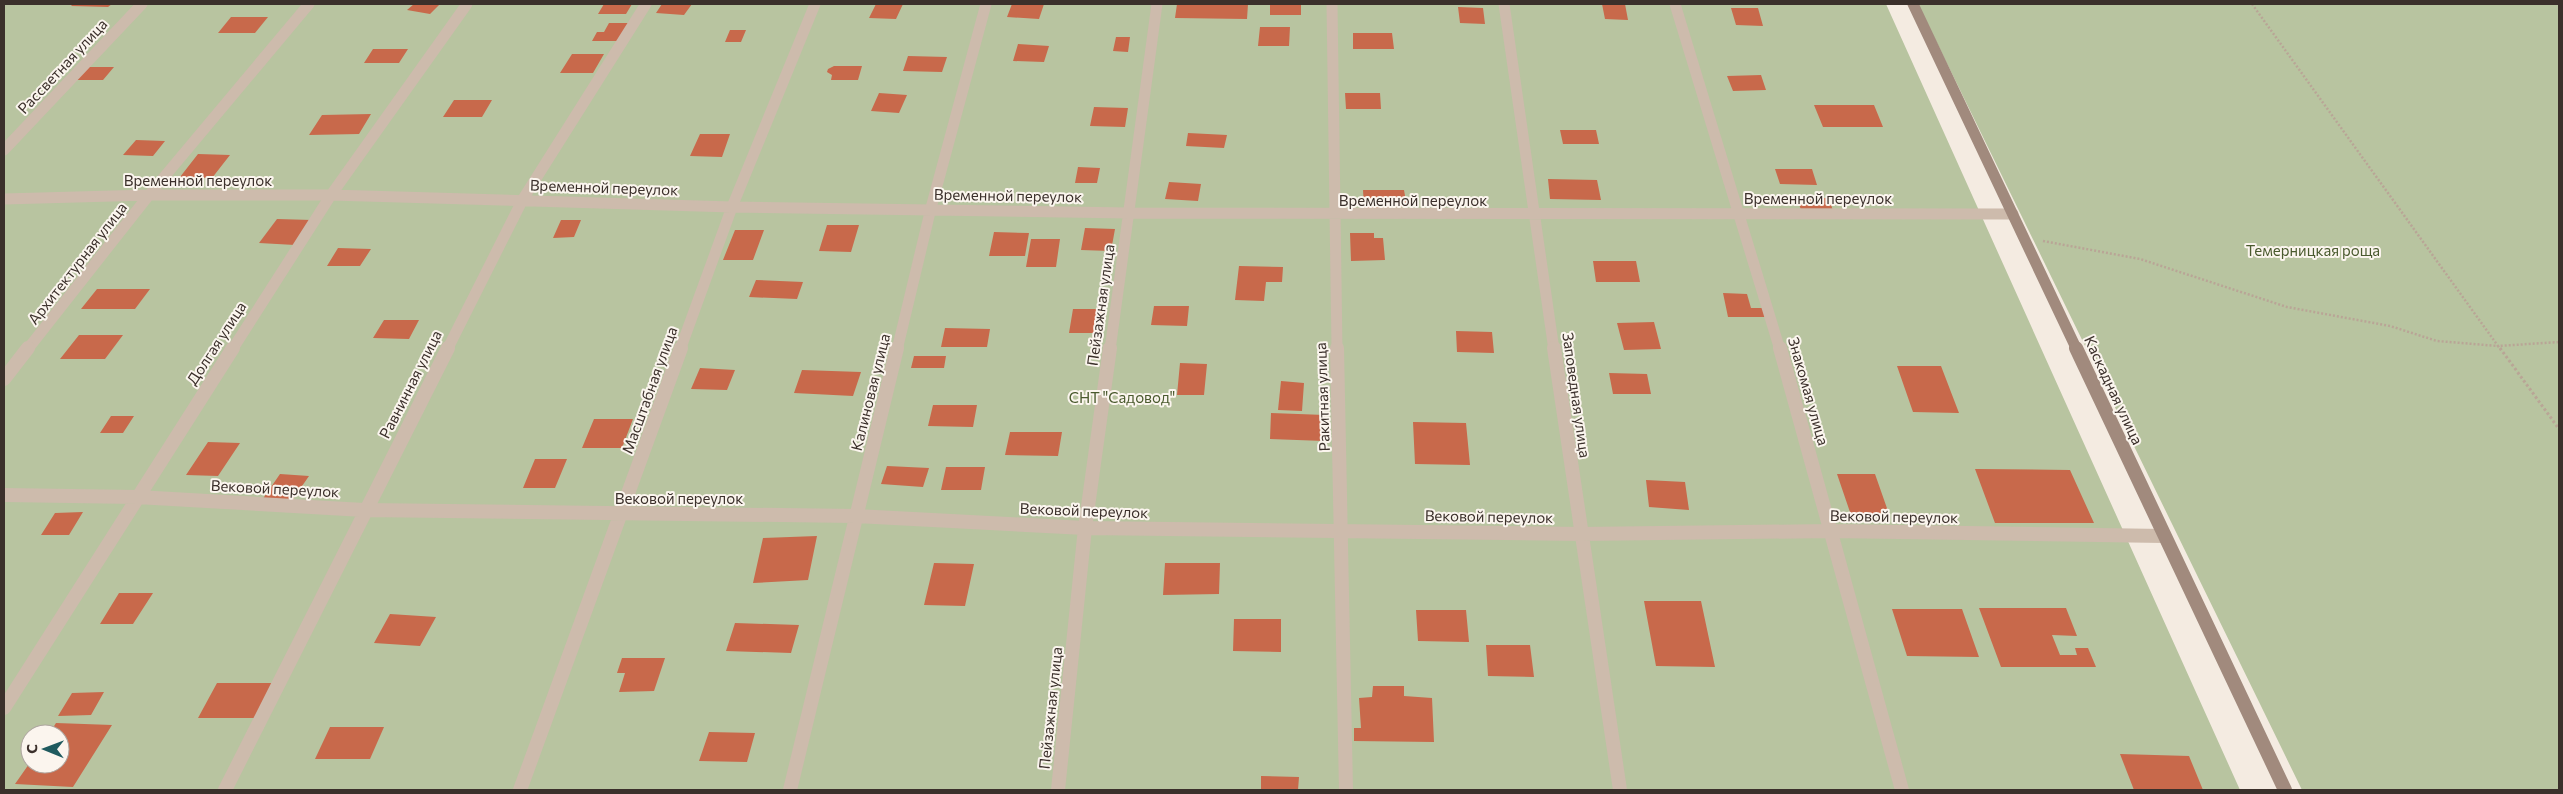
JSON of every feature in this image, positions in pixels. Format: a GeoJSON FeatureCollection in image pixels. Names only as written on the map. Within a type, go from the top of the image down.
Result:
{"type":"FeatureCollection","features":[{"type":"Feature","properties":{"kind":"street","name":"Каскадная улица"},"geometry":{"type":"LineString","coordinates":[[1914,4],[2285,790]]}},
{"type":"Feature","properties":{"kind":"lane","name":"Рассветная улица"},"geometry":{"type":"LineString","coordinates":[[4,150],[142,4]]}},
{"type":"Feature","properties":{"kind":"lane","name":"Архитектурная улица"},"geometry":{"type":"LineString","coordinates":[[4,379],[149,195],[309,4]]}},
{"type":"Feature","properties":{"kind":"lane","name":"Долгая улица"},"geometry":{"type":"LineString","coordinates":[[4,708],[331,195],[467,4]]}},
{"type":"Feature","properties":{"kind":"lane","name":"Равнинная улица"},"geometry":{"type":"LineString","coordinates":[[225,790],[364,510],[523,198],[646,4]]}},
{"type":"Feature","properties":{"kind":"lane","name":"Масштабная улица"},"geometry":{"type":"LineString","coordinates":[[520,790],[732,207],[815,4]]}},
{"type":"Feature","properties":{"kind":"lane","name":"Калиновая улица"},"geometry":{"type":"LineString","coordinates":[[790,790],[931,208],[986,4]]}},
{"type":"Feature","properties":{"kind":"lane","name":"Пейзажная улица"},"geometry":{"type":"LineString","coordinates":[[1058,790],[1085,528],[1157,4]]}},
{"type":"Feature","properties":{"kind":"lane","name":"Ракитная улица"},"geometry":{"type":"LineString","coordinates":[[1332,4],[1333,215],[1342,530],[1346,790]]}},
{"type":"Feature","properties":{"kind":"lane","name":"Заповедная улица"},"geometry":{"type":"LineString","coordinates":[[1504,4],[1620,790]]}},
{"type":"Feature","properties":{"kind":"lane","name":"Знакомая улица"},"geometry":{"type":"LineString","coordinates":[[1675,4],[1771,316],[1902,790]]}},
{"type":"Feature","properties":{"kind":"lane","name":"Временной переулок"},"geometry":{"type":"LineString","coordinates":[[4,199],[149,195],[331,195],[523,198],[732,207],[931,208],[1129,213],[1333,215],[2013,214]]}},
{"type":"Feature","properties":{"kind":"lane","name":"Вековой переулок"},"geometry":{"type":"LineString","coordinates":[[4,495],[137,497],[364,510],[856,516],[1085,528],[1581,534],[1831,531],[2164,536]]}},
{"type":"Feature","properties":{"kind":"path"},"geometry":{"type":"LineString","coordinates":[[2252,4],[2559,429]]}},
{"type":"Feature","properties":{"kind":"path"},"geometry":{"type":"LineString","coordinates":[[2024,237],[2140,259],[2287,307],[2390,326],[2437,341],[2498,346],[2559,342]]}},
{"type":"Feature","properties":{"kind":"green space","name":"СНТ \"Садовод\""},"geometry":{"type":"Polygon","coordinates":[[[4,4],[1886,4],[2240,790],[4,790],[4,4]]]}},
{"type":"Feature","properties":{"kind":"green space","name":"Темерницкая роща"},"geometry":{"type":"Polygon","coordinates":[[[1918,4],[2559,4],[2559,790],[2302,790],[1918,4]]]}},
{"type":"Feature","properties":{"kind":"building"},"geometry":{"type":"Polygon","coordinates":[[[73,4],[112,4],[108,7],[71,6],[73,4]]]}},
{"type":"Feature","properties":{"kind":"building"},"geometry":{"type":"Polygon","coordinates":[[[414,4],[440,4],[430,14],[407,10],[414,4]]]}},
{"type":"Feature","properties":{"kind":"building"},"geometry":{"type":"Polygon","coordinates":[[[604,4],[632,4],[626,14],[598,14],[604,4]]]}},
{"type":"Feature","properties":{"kind":"building"},"geometry":{"type":"Polygon","coordinates":[[[662,4],[692,4],[684,15],[656,13],[662,4]]]}},
{"type":"Feature","properties":{"kind":"building"},"geometry":{"type":"Polygon","coordinates":[[[876,4],[903,4],[896,19],[869,18],[876,4]]]}},
{"type":"Feature","properties":{"kind":"building"},"geometry":{"type":"Polygon","coordinates":[[[1012,4],[1044,4],[1039,19],[1007,17],[1012,4]]]}},
{"type":"Feature","properties":{"kind":"building"},"geometry":{"type":"Polygon","coordinates":[[[1177,4],[1248,4],[1247,19],[1175,18],[1177,4]]]}},
{"type":"Feature","properties":{"kind":"building"},"geometry":{"type":"Polygon","coordinates":[[[1270,4],[1301,4],[1301,15],[1270,15],[1270,4]]]}},
{"type":"Feature","properties":{"kind":"building"},"geometry":{"type":"Polygon","coordinates":[[[1602,4],[1625,4],[1628,20],[1605,19],[1602,4]]]}},
{"type":"Feature","properties":{"kind":"building"},"geometry":{"type":"Polygon","coordinates":[[[1458,7],[1483,8],[1485,24],[1460,23],[1458,7]]]}},
{"type":"Feature","properties":{"kind":"building"},"geometry":{"type":"Polygon","coordinates":[[[1731,8],[1758,8],[1763,26],[1736,25],[1731,8]]]}},
{"type":"Feature","properties":{"kind":"building"},"geometry":{"type":"Polygon","coordinates":[[[231,17],[268,17],[255,33],[218,33],[231,17]]]}},
{"type":"Feature","properties":{"kind":"building"},"geometry":{"type":"Polygon","coordinates":[[[609,23],[630,23],[621,41],[592,41],[597,32],[604,32],[609,23]]]}},
{"type":"Feature","properties":{"kind":"building"},"geometry":{"type":"Polygon","coordinates":[[[1260,27],[1290,27],[1289,46],[1258,46],[1260,27]]]}},
{"type":"Feature","properties":{"kind":"building"},"geometry":{"type":"Polygon","coordinates":[[[730,30],[746,30],[741,42],[725,42],[730,30]]]}},
{"type":"Feature","properties":{"kind":"building"},"geometry":{"type":"Polygon","coordinates":[[[1353,33],[1392,33],[1394,49],[1353,49],[1353,33]]]}},
{"type":"Feature","properties":{"kind":"building"},"geometry":{"type":"Polygon","coordinates":[[[1116,37],[1130,37],[1128,52],[1113,51],[1116,37]]]}},
{"type":"Feature","properties":{"kind":"building"},"geometry":{"type":"Polygon","coordinates":[[[1018,44],[1049,46],[1044,62],[1013,61],[1018,44]]]}},
{"type":"Feature","properties":{"kind":"building"},"geometry":{"type":"Polygon","coordinates":[[[373,49],[408,49],[399,63],[364,63],[373,49]]]}},
{"type":"Feature","properties":{"kind":"building"},"geometry":{"type":"Polygon","coordinates":[[[572,54],[604,54],[593,73],[560,73],[572,54]]]}},
{"type":"Feature","properties":{"kind":"building"},"geometry":{"type":"Polygon","coordinates":[[[908,56],[947,57],[942,72],[903,71],[908,56]]]}},
{"type":"Feature","properties":{"kind":"building"},"geometry":{"type":"Polygon","coordinates":[[[834,66],[862,66],[858,80],[831,80],[832,75],[827,72],[828,69],[834,66]]]}},
{"type":"Feature","properties":{"kind":"building"},"geometry":{"type":"Polygon","coordinates":[[[89,67],[114,67],[103,80],[76,80],[89,67]]]}},
{"type":"Feature","properties":{"kind":"building"},"geometry":{"type":"Polygon","coordinates":[[[1761,75],[1766,90],[1733,91],[1727,76],[1761,75]]]}},
{"type":"Feature","properties":{"kind":"building"},"geometry":{"type":"Polygon","coordinates":[[[879,93],[907,95],[899,113],[871,111],[879,93]]]}},
{"type":"Feature","properties":{"kind":"building"},"geometry":{"type":"Polygon","coordinates":[[[1345,93],[1380,93],[1381,109],[1346,109],[1345,93]]]}},
{"type":"Feature","properties":{"kind":"building"},"geometry":{"type":"Polygon","coordinates":[[[454,100],[492,100],[482,117],[443,117],[454,100]]]}},
{"type":"Feature","properties":{"kind":"building"},"geometry":{"type":"Polygon","coordinates":[[[1814,105],[1874,105],[1883,127],[1823,127],[1814,105]]]}},
{"type":"Feature","properties":{"kind":"building"},"geometry":{"type":"Polygon","coordinates":[[[1094,107],[1128,108],[1125,127],[1090,126],[1094,107]]]}},
{"type":"Feature","properties":{"kind":"building"},"geometry":{"type":"Polygon","coordinates":[[[371,114],[359,134],[309,135],[322,115],[371,114]]]}},
{"type":"Feature","properties":{"kind":"building"},"geometry":{"type":"Polygon","coordinates":[[[1560,130],[1596,130],[1599,144],[1563,144],[1560,130]]]}},
{"type":"Feature","properties":{"kind":"building"},"geometry":{"type":"Polygon","coordinates":[[[1188,133],[1227,135],[1224,148],[1186,146],[1188,133]]]}},
{"type":"Feature","properties":{"kind":"building"},"geometry":{"type":"Polygon","coordinates":[[[700,134],[730,134],[722,157],[690,156],[700,134]]]}},
{"type":"Feature","properties":{"kind":"building"},"geometry":{"type":"Polygon","coordinates":[[[136,140],[165,141],[153,156],[123,155],[136,140]]]}},
{"type":"Feature","properties":{"kind":"building"},"geometry":{"type":"Polygon","coordinates":[[[198,154],[230,155],[212,178],[180,177],[198,154]]]}},
{"type":"Feature","properties":{"kind":"building"},"geometry":{"type":"Polygon","coordinates":[[[1078,167],[1100,168],[1097,183],[1075,183],[1078,167]]]}},
{"type":"Feature","properties":{"kind":"building"},"geometry":{"type":"Polygon","coordinates":[[[1775,169],[1812,169],[1817,185],[1780,184],[1775,169]]]}},
{"type":"Feature","properties":{"kind":"building"},"geometry":{"type":"Polygon","coordinates":[[[1548,179],[1597,180],[1601,200],[1550,199],[1548,179]]]}},
{"type":"Feature","properties":{"kind":"building"},"geometry":{"type":"Polygon","coordinates":[[[1169,182],[1201,184],[1198,201],[1165,199],[1169,182]]]}},
{"type":"Feature","properties":{"kind":"building"},"geometry":{"type":"Polygon","coordinates":[[[1363,190],[1404,190],[1407,207],[1364,208],[1363,190]]]}},
{"type":"Feature","properties":{"kind":"building"},"geometry":{"type":"Polygon","coordinates":[[[1797,198],[1829,198],[1833,211],[1801,210],[1797,198]]]}},
{"type":"Feature","properties":{"kind":"building"},"geometry":{"type":"Polygon","coordinates":[[[277,219],[312,220],[295,245],[259,243],[277,219]]]}},
{"type":"Feature","properties":{"kind":"building"},"geometry":{"type":"Polygon","coordinates":[[[561,220],[581,220],[574,237],[553,238],[561,220]]]}},
{"type":"Feature","properties":{"kind":"building"},"geometry":{"type":"Polygon","coordinates":[[[827,225],[859,225],[851,252],[819,251],[827,225]]]}},
{"type":"Feature","properties":{"kind":"building"},"geometry":{"type":"Polygon","coordinates":[[[1085,228],[1115,229],[1111,251],[1081,250],[1085,228]]]}},
{"type":"Feature","properties":{"kind":"building"},"geometry":{"type":"Polygon","coordinates":[[[735,230],[764,230],[753,260],[723,260],[735,230]]]}},
{"type":"Feature","properties":{"kind":"building"},"geometry":{"type":"Polygon","coordinates":[[[994,232],[1029,233],[1025,256],[989,256],[994,232]]]}},
{"type":"Feature","properties":{"kind":"building"},"geometry":{"type":"Polygon","coordinates":[[[1350,233],[1374,233],[1374,238],[1383,238],[1385,260],[1351,261],[1350,233]]]}},
{"type":"Feature","properties":{"kind":"building"},"geometry":{"type":"Polygon","coordinates":[[[1031,239],[1060,239],[1056,267],[1026,267],[1031,239]]]}},
{"type":"Feature","properties":{"kind":"building"},"geometry":{"type":"Polygon","coordinates":[[[338,248],[371,249],[360,266],[327,266],[338,248]]]}},
{"type":"Feature","properties":{"kind":"building"},"geometry":{"type":"Polygon","coordinates":[[[1593,261],[1636,261],[1640,282],[1596,282],[1593,261]]]}},
{"type":"Feature","properties":{"kind":"building"},"geometry":{"type":"Polygon","coordinates":[[[1239,266],[1283,267],[1282,282],[1266,282],[1264,301],[1235,300],[1239,266]]]}},
{"type":"Feature","properties":{"kind":"building"},"geometry":{"type":"Polygon","coordinates":[[[756,280],[803,282],[797,299],[749,297],[756,280]]]}},
{"type":"Feature","properties":{"kind":"building"},"geometry":{"type":"Polygon","coordinates":[[[97,289],[150,289],[135,309],[81,309],[97,289]]]}},
{"type":"Feature","properties":{"kind":"building"},"geometry":{"type":"Polygon","coordinates":[[[1723,293],[1747,294],[1751,308],[1763,308],[1766,317],[1728,317],[1723,293]]]}},
{"type":"Feature","properties":{"kind":"building"},"geometry":{"type":"Polygon","coordinates":[[[1154,306],[1189,306],[1187,326],[1151,325],[1154,306]]]}},
{"type":"Feature","properties":{"kind":"building"},"geometry":{"type":"Polygon","coordinates":[[[1073,309],[1106,309],[1102,333],[1069,333],[1073,309]]]}},
{"type":"Feature","properties":{"kind":"building"},"geometry":{"type":"Polygon","coordinates":[[[384,320],[419,320],[409,339],[373,338],[384,320]]]}},
{"type":"Feature","properties":{"kind":"building"},"geometry":{"type":"Polygon","coordinates":[[[1654,322],[1661,349],[1624,350],[1617,323],[1654,322]]]}},
{"type":"Feature","properties":{"kind":"building"},"geometry":{"type":"Polygon","coordinates":[[[945,328],[990,329],[987,347],[941,347],[945,328]]]}},
{"type":"Feature","properties":{"kind":"building"},"geometry":{"type":"Polygon","coordinates":[[[1456,331],[1492,332],[1494,353],[1457,352],[1456,331]]]}},
{"type":"Feature","properties":{"kind":"building"},"geometry":{"type":"Polygon","coordinates":[[[79,335],[123,335],[105,359],[60,359],[79,335]]]}},
{"type":"Feature","properties":{"kind":"building"},"geometry":{"type":"Polygon","coordinates":[[[914,356],[946,356],[944,368],[911,368],[914,356]]]}},
{"type":"Feature","properties":{"kind":"building"},"geometry":{"type":"Polygon","coordinates":[[[1180,363],[1207,364],[1204,395],[1177,395],[1180,363]]]}},
{"type":"Feature","properties":{"kind":"building"},"geometry":{"type":"Polygon","coordinates":[[[1897,366],[1941,366],[1959,413],[1913,412],[1897,366]]]}},
{"type":"Feature","properties":{"kind":"building"},"geometry":{"type":"Polygon","coordinates":[[[700,368],[735,370],[727,390],[691,389],[700,368]]]}},
{"type":"Feature","properties":{"kind":"building"},"geometry":{"type":"Polygon","coordinates":[[[802,370],[861,372],[853,396],[794,393],[802,370]]]}},
{"type":"Feature","properties":{"kind":"building"},"geometry":{"type":"Polygon","coordinates":[[[1609,373],[1647,374],[1651,394],[1613,394],[1609,373]]]}},
{"type":"Feature","properties":{"kind":"building"},"geometry":{"type":"Polygon","coordinates":[[[1281,381],[1304,383],[1302,411],[1278,410],[1281,381]]]}},
{"type":"Feature","properties":{"kind":"building"},"geometry":{"type":"Polygon","coordinates":[[[933,405],[977,405],[973,427],[928,426],[933,405]]]}},
{"type":"Feature","properties":{"kind":"building"},"geometry":{"type":"Polygon","coordinates":[[[1271,413],[1325,415],[1324,441],[1270,439],[1271,413]]]}},
{"type":"Feature","properties":{"kind":"building"},"geometry":{"type":"Polygon","coordinates":[[[111,416],[134,416],[123,433],[100,433],[111,416]]]}},
{"type":"Feature","properties":{"kind":"building"},"geometry":{"type":"Polygon","coordinates":[[[594,419],[633,419],[622,448],[582,448],[594,419]]]}},
{"type":"Feature","properties":{"kind":"building"},"geometry":{"type":"Polygon","coordinates":[[[1413,422],[1466,423],[1470,465],[1415,464],[1413,422]]]}},
{"type":"Feature","properties":{"kind":"building"},"geometry":{"type":"Polygon","coordinates":[[[1010,432],[1062,432],[1058,456],[1005,455],[1010,432]]]}},
{"type":"Feature","properties":{"kind":"building"},"geometry":{"type":"Polygon","coordinates":[[[208,442],[240,443],[218,476],[186,475],[208,442]]]}},
{"type":"Feature","properties":{"kind":"building"},"geometry":{"type":"Polygon","coordinates":[[[535,459],[567,459],[555,488],[523,488],[535,459]]]}},
{"type":"Feature","properties":{"kind":"building"},"geometry":{"type":"Polygon","coordinates":[[[887,466],[929,468],[923,487],[881,484],[887,466]]]}},
{"type":"Feature","properties":{"kind":"building"},"geometry":{"type":"Polygon","coordinates":[[[946,467],[985,467],[981,490],[941,490],[946,467]]]}},
{"type":"Feature","properties":{"kind":"building"},"geometry":{"type":"Polygon","coordinates":[[[1975,469],[2070,470],[2094,523],[1995,523],[1975,469]]]}},
{"type":"Feature","properties":{"kind":"building"},"geometry":{"type":"Polygon","coordinates":[[[280,474],[309,476],[291,502],[262,500],[280,474]]]}},
{"type":"Feature","properties":{"kind":"building"},"geometry":{"type":"Polygon","coordinates":[[[1837,474],[1875,474],[1889,514],[1851,515],[1837,474]]]}},
{"type":"Feature","properties":{"kind":"building"},"geometry":{"type":"Polygon","coordinates":[[[1646,480],[1685,482],[1689,510],[1649,507],[1646,480]]]}},
{"type":"Feature","properties":{"kind":"building"},"geometry":{"type":"Polygon","coordinates":[[[83,512],[69,535],[41,535],[55,513],[83,512]]]}},
{"type":"Feature","properties":{"kind":"building"},"geometry":{"type":"Polygon","coordinates":[[[817,536],[808,580],[753,583],[763,538],[817,536]]]}},
{"type":"Feature","properties":{"kind":"building"},"geometry":{"type":"Polygon","coordinates":[[[934,563],[974,564],[965,606],[924,605],[934,563]]]}},
{"type":"Feature","properties":{"kind":"building"},"geometry":{"type":"Polygon","coordinates":[[[1165,563],[1220,563],[1219,594],[1163,595],[1165,563]]]}},
{"type":"Feature","properties":{"kind":"building"},"geometry":{"type":"Polygon","coordinates":[[[119,593],[153,593],[133,624],[100,624],[119,593]]]}},
{"type":"Feature","properties":{"kind":"building"},"geometry":{"type":"Polygon","coordinates":[[[1644,601],[1701,601],[1715,667],[1656,666],[1644,601]]]}},
{"type":"Feature","properties":{"kind":"building"},"geometry":{"type":"Polygon","coordinates":[[[1979,608],[2066,608],[2077,636],[2052,635],[2060,655],[2077,655],[2075,648],[2088,648],[2096,667],[2001,667],[1979,608]]]}},
{"type":"Feature","properties":{"kind":"building"},"geometry":{"type":"Polygon","coordinates":[[[1892,609],[1962,609],[1979,657],[1907,656],[1892,609]]]}},
{"type":"Feature","properties":{"kind":"building"},"geometry":{"type":"Polygon","coordinates":[[[1416,610],[1466,610],[1469,642],[1418,641],[1416,610]]]}},
{"type":"Feature","properties":{"kind":"building"},"geometry":{"type":"Polygon","coordinates":[[[390,614],[436,617],[420,646],[374,643],[390,614]]]}},
{"type":"Feature","properties":{"kind":"building"},"geometry":{"type":"Polygon","coordinates":[[[1234,619],[1281,619],[1281,652],[1233,651],[1234,619]]]}},
{"type":"Feature","properties":{"kind":"building"},"geometry":{"type":"Polygon","coordinates":[[[735,623],[799,625],[791,653],[726,651],[735,623]]]}},
{"type":"Feature","properties":{"kind":"building"},"geometry":{"type":"Polygon","coordinates":[[[1486,645],[1530,645],[1534,677],[1488,676],[1486,645]]]}},
{"type":"Feature","properties":{"kind":"building"},"geometry":{"type":"Polygon","coordinates":[[[622,658],[665,658],[654,691],[619,692],[625,673],[617,673],[622,658]]]}},
{"type":"Feature","properties":{"kind":"building"},"geometry":{"type":"Polygon","coordinates":[[[217,683],[276,683],[258,718],[198,718],[217,683]]]}},
{"type":"Feature","properties":{"kind":"building"},"geometry":{"type":"Polygon","coordinates":[[[1373,686],[1404,686],[1404,696],[1432,698],[1434,742],[1354,741],[1354,728],[1361,728],[1359,698],[1372,697],[1373,686]]]}},
{"type":"Feature","properties":{"kind":"building"},"geometry":{"type":"Polygon","coordinates":[[[104,692],[91,715],[58,716],[72,693],[104,692]]]}},
{"type":"Feature","properties":{"kind":"building"},"geometry":{"type":"Polygon","coordinates":[[[56,723],[112,725],[73,787],[15,784],[22,774],[70,774],[70,724],[56,723]]]}},
{"type":"Feature","properties":{"kind":"building"},"geometry":{"type":"Polygon","coordinates":[[[330,727],[384,727],[370,759],[315,759],[330,727]]]}},
{"type":"Feature","properties":{"kind":"building"},"geometry":{"type":"Polygon","coordinates":[[[709,732],[755,733],[747,762],[699,761],[709,732]]]}},
{"type":"Feature","properties":{"kind":"building"},"geometry":{"type":"Polygon","coordinates":[[[2120,754],[2189,756],[2203,790],[2134,790],[2120,754]]]}},
{"type":"Feature","properties":{"kind":"building"},"geometry":{"type":"Polygon","coordinates":[[[1261,776],[1299,777],[1298,790],[1261,790],[1261,776]]]}}]}
